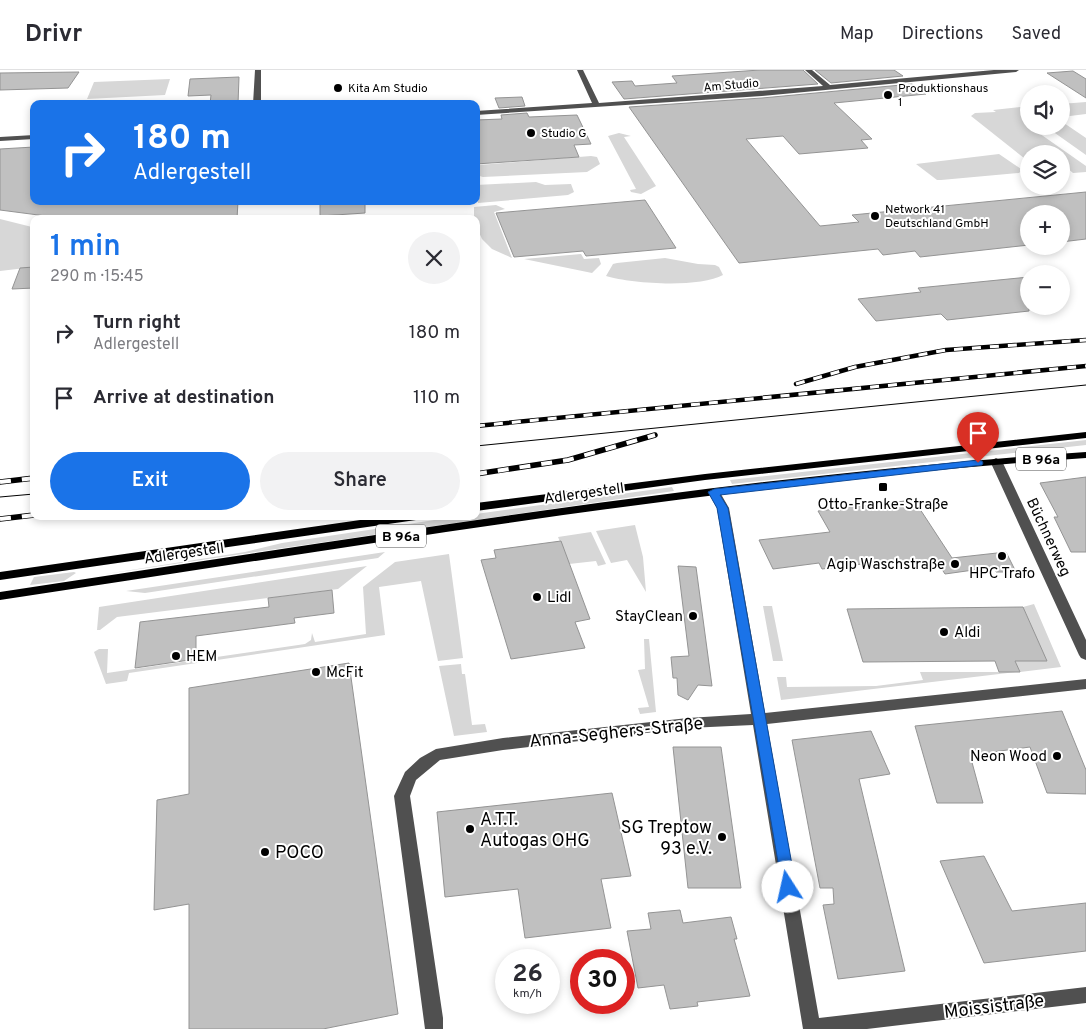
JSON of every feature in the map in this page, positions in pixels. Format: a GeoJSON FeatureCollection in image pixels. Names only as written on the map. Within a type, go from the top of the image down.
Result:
{"type":"FeatureCollection","features":[{"type":"Feature","properties":{"kind":"main road","name":"Adlergestell"},"geometry":{"type":"LineString","coordinates":[[480,507],[705,476],[1086,435]]}},
{"type":"Feature","properties":{"kind":"main road","name":"Adlergestell"},"geometry":{"type":"LineString","coordinates":[[0,596],[525,518],[714,492],[996,461],[1086,455]]}},
{"type":"Feature","properties":{"kind":"main road"},"geometry":{"type":"LineString","coordinates":[[705,476],[714,492]]}},
{"type":"Feature","properties":{"kind":"main road","name":"Adlergestell"},"geometry":{"type":"LineString","coordinates":[[0,576],[388,520]]}},
{"type":"Feature","properties":{"kind":"main road","name":"Adlergestell"},"geometry":{"type":"LineString","coordinates":[[90,584],[92,570],[134,557]]}},
{"type":"Feature","properties":{"kind":"main road"},"geometry":{"type":"LineString","coordinates":[[21,594],[24,573]]}},
{"type":"Feature","properties":{"kind":"street"},"geometry":{"type":"LineString","coordinates":[[257,100],[258,70]]}},
{"type":"Feature","properties":{"kind":"street"},"geometry":{"type":"LineString","coordinates":[[580,70],[596,106]]}},
{"type":"Feature","properties":{"kind":"street"},"geometry":{"type":"LineString","coordinates":[[808,70],[829,88]]}},
{"type":"Feature","properties":{"kind":"street","name":"Am Studio"},"geometry":{"type":"LineString","coordinates":[[480,113],[829,88],[1016,70]]}},
{"type":"Feature","properties":{"kind":"street"},"geometry":{"type":"LineString","coordinates":[[0,139],[30,137]]}},
{"type":"Feature","properties":{"kind":"street","name":"Büchnerweg"},"geometry":{"type":"LineString","coordinates":[[996,461],[1086,655]]}},
{"type":"Feature","properties":{"kind":"street"},"geometry":{"type":"LineString","coordinates":[[714,492],[723,508],[812,1028]]}},
{"type":"Feature","properties":{"kind":"street","name":"Anna-Seghers-Straße"},"geometry":{"type":"LineString","coordinates":[[434,1029],[434,1018],[403,804],[404,788],[410,776],[436,755],[503,744],[688,723],[760,719],[1086,684]]}},
{"type":"Feature","properties":{"kind":"street","name":"Moissistraße"},"geometry":{"type":"LineString","coordinates":[[812,1028],[1086,995]]}},
{"type":"Feature","properties":{"kind":"shaded area"},"geometry":{"type":"Polygon","coordinates":[[[170,79],[165,95],[87,99],[94,82],[170,79]]]}},
{"type":"Feature","properties":{"kind":"shaded area"},"geometry":{"type":"Polygon","coordinates":[[[1086,102],[1086,114],[1070,116],[1070,103],[1086,102]]]}},
{"type":"Feature","properties":{"kind":"shaded area"},"geometry":{"type":"Polygon","coordinates":[[[1020,107],[1020,135],[1042,135],[1056,145],[1020,145],[1020,155],[971,116],[975,113],[996,112],[993,110],[1020,107]]]}},
{"type":"Feature","properties":{"kind":"shaded area"},"geometry":{"type":"Polygon","coordinates":[[[1070,127],[1086,138],[1086,155],[1058,135],[1070,135],[1070,127]]]}},
{"type":"Feature","properties":{"kind":"shaded area"},"geometry":{"type":"Polygon","coordinates":[[[619,133],[631,136],[624,137],[656,186],[641,194],[631,192],[630,190],[636,189],[608,136],[619,133]]]}},
{"type":"Feature","properties":{"kind":"shaded area"},"geometry":{"type":"Polygon","coordinates":[[[999,154],[1020,168],[1020,172],[937,180],[916,164],[999,154]]]}},
{"type":"Feature","properties":{"kind":"shaded area"},"geometry":{"type":"Polygon","coordinates":[[[1070,155],[1086,166],[1086,172],[1073,173],[1070,170],[1070,155]]]}},
{"type":"Feature","properties":{"kind":"shaded area"},"geometry":{"type":"Polygon","coordinates":[[[591,156],[597,157],[600,164],[587,172],[483,177],[480,176],[480,165],[591,156]]]}},
{"type":"Feature","properties":{"kind":"shaded area"},"geometry":{"type":"Polygon","coordinates":[[[536,182],[545,185],[571,184],[574,192],[568,195],[480,203],[480,185],[536,182]]]}},
{"type":"Feature","properties":{"kind":"shaded area"},"geometry":{"type":"Polygon","coordinates":[[[496,205],[505,209],[494,212],[512,258],[492,249],[482,239],[480,235],[480,215],[474,215],[474,207],[496,205]]]}},
{"type":"Feature","properties":{"kind":"shaded area"},"geometry":{"type":"Polygon","coordinates":[[[0,219],[30,226],[30,267],[0,271],[0,219]]]}},
{"type":"Feature","properties":{"kind":"shaded area"},"geometry":{"type":"Polygon","coordinates":[[[581,254],[584,259],[599,258],[601,264],[592,273],[524,259],[581,254]]]}},
{"type":"Feature","properties":{"kind":"shaded area"},"geometry":{"type":"Polygon","coordinates":[[[665,258],[715,265],[719,267],[723,275],[699,282],[683,283],[648,283],[606,276],[613,264],[665,258]]]}},
{"type":"Feature","properties":{"kind":"shaded area"},"geometry":{"type":"Polygon","coordinates":[[[1086,440],[1086,445],[732,484],[730,480],[1086,440]]]}},
{"type":"Feature","properties":{"kind":"shaded area"},"geometry":{"type":"Polygon","coordinates":[[[672,487],[674,491],[480,519],[480,513],[672,487]]]}},
{"type":"Feature","properties":{"kind":"shaded area"},"geometry":{"type":"Polygon","coordinates":[[[434,520],[475,520],[99,575],[245,552],[282,543],[434,520]]]}},
{"type":"Feature","properties":{"kind":"shaded area"},"geometry":{"type":"Polygon","coordinates":[[[635,525],[643,557],[646,592],[627,560],[611,563],[596,531],[635,525]]]}},
{"type":"Feature","properties":{"kind":"shaded area"},"geometry":{"type":"Polygon","coordinates":[[[591,532],[606,564],[598,566],[596,561],[569,564],[558,537],[591,532]]]}},
{"type":"Feature","properties":{"kind":"shaded area"},"geometry":{"type":"Polygon","coordinates":[[[385,552],[378,558],[145,593],[126,591],[385,552]]]}},
{"type":"Feature","properties":{"kind":"shaded area"},"geometry":{"type":"Polygon","coordinates":[[[449,554],[463,658],[438,661],[421,581],[379,587],[385,635],[129,673],[127,681],[106,684],[94,652],[99,649],[108,649],[107,673],[305,644],[311,640],[312,633],[315,642],[366,634],[363,587],[395,562],[449,554]]]}},
{"type":"Feature","properties":{"kind":"shaded area"},"geometry":{"type":"Polygon","coordinates":[[[367,566],[338,589],[117,617],[100,630],[97,630],[99,607],[367,566]]]}},
{"type":"Feature","properties":{"kind":"shaded area"},"geometry":{"type":"Polygon","coordinates":[[[76,573],[64,581],[30,585],[34,577],[76,573]]]}},
{"type":"Feature","properties":{"kind":"shaded area"},"geometry":{"type":"Polygon","coordinates":[[[1034,604],[1061,667],[1020,672],[1015,661],[1046,661],[1023,607],[1034,604]]]}},
{"type":"Feature","properties":{"kind":"shaded area"},"geometry":{"type":"Polygon","coordinates":[[[763,606],[772,606],[783,661],[773,661],[763,606]]]}},
{"type":"Feature","properties":{"kind":"shaded area"},"geometry":{"type":"Polygon","coordinates":[[[644,639],[649,639],[656,712],[640,714],[638,708],[649,707],[638,670],[645,669],[644,639]]]}},
{"type":"Feature","properties":{"kind":"shaded area"},"geometry":{"type":"Polygon","coordinates":[[[461,664],[462,674],[465,674],[472,725],[485,724],[487,732],[454,736],[439,666],[461,664]]]}},
{"type":"Feature","properties":{"kind":"shaded area"},"geometry":{"type":"Polygon","coordinates":[[[920,672],[1016,672],[781,700],[777,677],[786,677],[787,687],[876,686],[923,680],[920,672]]]}},
{"type":"Feature","properties":{"kind":"building"},"geometry":{"type":"Polygon","coordinates":[[[760,70],[803,70],[818,84],[624,99],[612,82],[632,81],[635,86],[677,83],[672,76],[760,70]]]}},
{"type":"Feature","properties":{"kind":"building"},"geometry":{"type":"Polygon","coordinates":[[[815,70],[894,70],[903,76],[831,83],[815,70]]]}},
{"type":"Feature","properties":{"kind":"building"},"geometry":{"type":"Polygon","coordinates":[[[1073,71],[1086,79],[1086,98],[1070,88],[1070,85],[1066,85],[1047,73],[1073,71]]]}},
{"type":"Feature","properties":{"kind":"building"},"geometry":{"type":"Polygon","coordinates":[[[79,72],[68,88],[0,90],[0,73],[79,72]]]}},
{"type":"Feature","properties":{"kind":"building"},"geometry":{"type":"Polygon","coordinates":[[[239,77],[238,100],[210,100],[211,95],[188,96],[190,79],[239,77]]]}},
{"type":"Feature","properties":{"kind":"building"},"geometry":{"type":"Polygon","coordinates":[[[912,84],[926,94],[834,103],[872,139],[861,140],[868,148],[799,154],[783,136],[746,139],[820,226],[859,222],[852,215],[1086,192],[1086,239],[1070,241],[1070,205],[1020,205],[1020,246],[920,257],[915,251],[883,255],[878,249],[739,263],[629,107],[762,98],[912,84]]]}},
{"type":"Feature","properties":{"kind":"building"},"geometry":{"type":"Polygon","coordinates":[[[522,97],[525,106],[499,108],[495,98],[522,97]]]}},
{"type":"Feature","properties":{"kind":"building","name":"Studio G"},"geometry":{"type":"Polygon","coordinates":[[[527,113],[529,117],[577,115],[591,144],[574,145],[579,157],[480,164],[480,120],[502,119],[501,115],[527,113]]]}},
{"type":"Feature","properties":{"kind":"building"},"geometry":{"type":"Polygon","coordinates":[[[30,147],[30,205],[238,205],[237,215],[38,215],[0,210],[0,149],[30,147]]]}},
{"type":"Feature","properties":{"kind":"building"},"geometry":{"type":"Polygon","coordinates":[[[645,200],[676,248],[586,256],[583,251],[514,257],[496,213],[645,200]]]}},
{"type":"Feature","properties":{"kind":"building"},"geometry":{"type":"Polygon","coordinates":[[[320,205],[365,205],[365,213],[320,215],[320,205]]]}},
{"type":"Feature","properties":{"kind":"building"},"geometry":{"type":"Polygon","coordinates":[[[30,267],[30,288],[12,289],[20,268],[30,267]]]}},
{"type":"Feature","properties":{"kind":"building"},"geometry":{"type":"Polygon","coordinates":[[[1020,278],[1020,312],[947,320],[941,314],[876,321],[858,299],[921,292],[918,288],[1020,278]]]}},
{"type":"Feature","properties":{"kind":"building"},"geometry":{"type":"Polygon","coordinates":[[[1086,477],[1086,552],[1071,552],[1054,517],[1058,517],[1040,483],[1086,477]]]}},
{"type":"Feature","properties":{"kind":"building"},"geometry":{"type":"Polygon","coordinates":[[[914,500],[952,558],[1006,552],[1016,572],[996,572],[995,567],[945,574],[936,560],[864,568],[862,564],[822,569],[819,563],[773,569],[759,540],[830,532],[818,511],[914,500]]]}},
{"type":"Feature","properties":{"kind":"building","name":"Lidl"},"geometry":{"type":"Polygon","coordinates":[[[561,541],[590,619],[575,622],[585,648],[511,659],[481,560],[496,558],[494,550],[561,541]]]}},
{"type":"Feature","properties":{"kind":"building","name":"StayClean"},"geometry":{"type":"Polygon","coordinates":[[[678,566],[696,567],[712,686],[698,685],[688,700],[678,695],[677,678],[673,678],[671,657],[689,656],[678,566]]]}},
{"type":"Feature","properties":{"kind":"building"},"geometry":{"type":"Polygon","coordinates":[[[332,590],[334,613],[294,618],[295,623],[196,636],[196,659],[135,668],[140,622],[269,607],[268,598],[332,590]]]}},
{"type":"Feature","properties":{"kind":"building","name":"Aldi"},"geometry":{"type":"Polygon","coordinates":[[[1023,607],[1047,661],[1015,661],[1020,672],[999,672],[995,661],[863,662],[847,609],[1023,607]]]}},
{"type":"Feature","properties":{"kind":"building","name":"POCO"},"geometry":{"type":"Polygon","coordinates":[[[349,663],[398,1014],[323,1029],[189,1029],[189,904],[154,910],[157,800],[189,794],[189,688],[349,663]]]}},
{"type":"Feature","properties":{"kind":"building","name":"Neon Wood"},"geometry":{"type":"Polygon","coordinates":[[[1062,711],[1086,770],[1086,794],[1047,793],[1030,747],[970,755],[983,803],[937,803],[915,726],[1062,711]]]}},
{"type":"Feature","properties":{"kind":"building"},"geometry":{"type":"Polygon","coordinates":[[[871,731],[890,774],[859,779],[905,971],[838,979],[823,905],[834,904],[833,888],[820,888],[792,740],[871,731]]]}},
{"type":"Feature","properties":{"kind":"building"},"geometry":{"type":"Polygon","coordinates":[[[673,747],[721,747],[741,888],[688,888],[673,747]]]}},
{"type":"Feature","properties":{"kind":"building"},"geometry":{"type":"Polygon","coordinates":[[[612,793],[631,876],[601,879],[611,928],[525,938],[518,889],[445,897],[437,812],[612,793]]]}},
{"type":"Feature","properties":{"kind":"building"},"geometry":{"type":"Polygon","coordinates":[[[984,856],[1012,911],[1086,903],[1086,951],[984,963],[940,861],[984,856]]]}},
{"type":"Feature","properties":{"kind":"building"},"geometry":{"type":"Polygon","coordinates":[[[680,910],[683,923],[731,917],[737,939],[734,939],[750,996],[697,1002],[698,1006],[670,1009],[664,985],[638,988],[635,972],[635,949],[630,949],[627,931],[651,929],[648,913],[680,910]]]}},
{"type":"Feature","properties":{"kind":"tram line"},"geometry":{"type":"LineString","coordinates":[[480,446],[1086,385]]}},
{"type":"Feature","properties":{"kind":"tram line"},"geometry":{"type":"LineString","coordinates":[[0,497],[30,494]]}},
{"type":"Feature","properties":{"kind":"railway"},"geometry":{"type":"LineString","coordinates":[[796,384],[855,367],[946,350],[1086,340]]}},
{"type":"Feature","properties":{"kind":"railway"},"geometry":{"type":"LineString","coordinates":[[480,426],[1086,366]]}},
{"type":"Feature","properties":{"kind":"railway"},"geometry":{"type":"LineString","coordinates":[[480,473],[568,460],[655,435]]}},
{"type":"Feature","properties":{"kind":"railway"},"geometry":{"type":"LineString","coordinates":[[0,482],[30,478]]}},
{"type":"Feature","properties":{"kind":"railway"},"geometry":{"type":"LineString","coordinates":[[0,519],[30,515]]}},
{"type":"Feature","properties":{"kind":"place","name":"Kita Am Studio"},"geometry":{"type":"Point","coordinates":[338,88]}},
{"type":"Feature","properties":{"kind":"place","name":"Produktionshaus 1"},"geometry":{"type":"Point","coordinates":[888,95]}},
{"type":"Feature","properties":{"kind":"place","name":"Studio G"},"geometry":{"type":"Point","coordinates":[531,133]}},
{"type":"Feature","properties":{"kind":"place","name":"Network 41 Deutschland GmbH"},"geometry":{"type":"Point","coordinates":[875,216]}},
{"type":"Feature","properties":{"kind":"place","name":"Otto-Franke-Straße"},"geometry":{"type":"Point","coordinates":[883,487]}},
{"type":"Feature","properties":{"kind":"place","name":"HPC Trafo"},"geometry":{"type":"Point","coordinates":[1002,556]}},
{"type":"Feature","properties":{"kind":"place","name":"Agip Waschstraße"},"geometry":{"type":"Point","coordinates":[955,564]}},
{"type":"Feature","properties":{"kind":"place","name":"Lidl"},"geometry":{"type":"Point","coordinates":[537,597]}},
{"type":"Feature","properties":{"kind":"place","name":"StayClean"},"geometry":{"type":"Point","coordinates":[693,616]}},
{"type":"Feature","properties":{"kind":"place","name":"Aldi"},"geometry":{"type":"Point","coordinates":[944,632]}},
{"type":"Feature","properties":{"kind":"place","name":"HEM"},"geometry":{"type":"Point","coordinates":[176,656]}},
{"type":"Feature","properties":{"kind":"place","name":"McFit"},"geometry":{"type":"Point","coordinates":[316,672]}},
{"type":"Feature","properties":{"kind":"place","name":"Neon Wood"},"geometry":{"type":"Point","coordinates":[1057,756]}},
{"type":"Feature","properties":{"kind":"place","name":"A.T.T. Autogas OHG"},"geometry":{"type":"Point","coordinates":[470,829]}},
{"type":"Feature","properties":{"kind":"place","name":"SG Treptow 93 e.V."},"geometry":{"type":"Point","coordinates":[722,837]}},
{"type":"Feature","properties":{"kind":"place","name":"POCO"},"geometry":{"type":"Point","coordinates":[265,852]}},
{"type":"Feature","properties":{"kind":"route"},"geometry":{"type":"LineString","coordinates":[[788,887],[723,508],[714,492],[978,463]]}}]}
